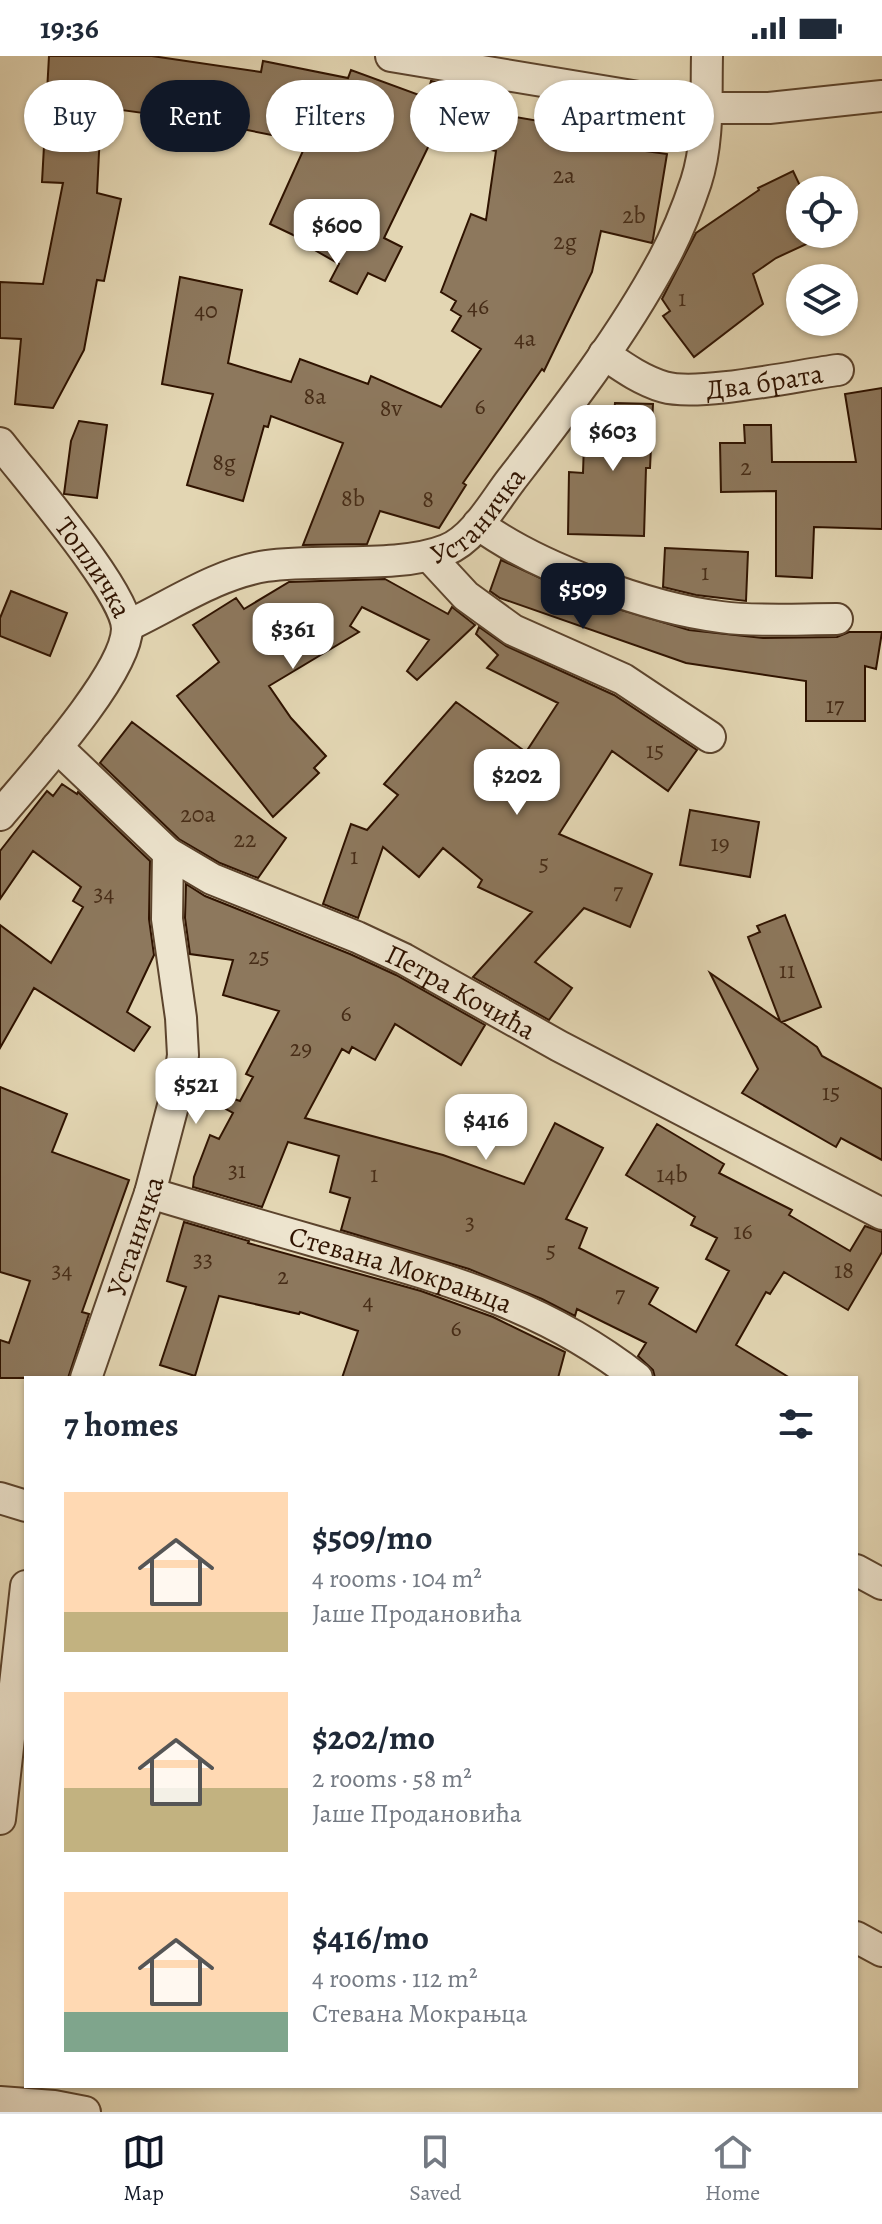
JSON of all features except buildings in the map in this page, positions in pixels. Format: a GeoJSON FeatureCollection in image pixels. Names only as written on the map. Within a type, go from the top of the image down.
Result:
{"type":"FeatureCollection","features":[{"type":"Feature","properties":{"kind":"street"},"geometry":{"type":"LineString","coordinates":[[391,56],[536,80]]}},
{"type":"Feature","properties":{"kind":"street","name":"Устаничка"},"geometry":{"type":"LineString","coordinates":[[706,80],[707,56]]}},
{"type":"Feature","properties":{"kind":"street"},"geometry":{"type":"LineString","coordinates":[[714,108],[769,108],[882,96]]}},
{"type":"Feature","properties":{"kind":"street","name":"Устаничка"},"geometry":{"type":"LineString","coordinates":[[127,626],[230,574],[310,562],[429,556],[450,549],[478,524],[604,354],[663,260],[683,217],[703,152]]}},
{"type":"Feature","properties":{"kind":"street","name":"Два брата"},"geometry":{"type":"LineString","coordinates":[[604,354],[634,374],[666,388],[709,388],[838,370]]}},
{"type":"Feature","properties":{"kind":"street","name":"Топличка"},"geometry":{"type":"LineString","coordinates":[[0,443],[94,563],[119,604],[127,626],[125,645],[109,677],[57,747],[0,815]]}},
{"type":"Feature","properties":{"kind":"street"},"geometry":{"type":"LineString","coordinates":[[478,524],[504,543],[577,576],[676,610],[724,618],[837,619]]}},
{"type":"Feature","properties":{"kind":"street"},"geometry":{"type":"LineString","coordinates":[[429,556],[466,596],[513,630],[623,679],[710,737]]}},
{"type":"Feature","properties":{"kind":"street","name":"Петра Кочића"},"geometry":{"type":"LineString","coordinates":[[57,747],[168,853],[212,879],[404,959],[559,1046],[882,1214]]}},
{"type":"Feature","properties":{"kind":"street","name":"Устаничка"},"geometry":{"type":"LineString","coordinates":[[87,1376],[150,1193],[179,1083],[183,1055],[167,919],[168,853]]}},
{"type":"Feature","properties":{"kind":"street","name":"Стевана Мокрањца"},"geometry":{"type":"LineString","coordinates":[[150,1193],[442,1278],[523,1308],[582,1340],[634,1376]]}},
{"type":"Feature","properties":{"kind":"street"},"geometry":{"type":"LineString","coordinates":[[0,1498],[24,1505]]}},
{"type":"Feature","properties":{"kind":"street"},"geometry":{"type":"LineString","coordinates":[[858,1571],[882,1584]]}},
{"type":"Feature","properties":{"kind":"street"},"geometry":{"type":"LineString","coordinates":[[0,1819],[24,1604]]}},
{"type":"Feature","properties":{"kind":"street"},"geometry":{"type":"LineString","coordinates":[[858,1938],[882,1951]]}},
{"type":"Feature","properties":{"kind":"street"},"geometry":{"type":"LineString","coordinates":[[0,2102],[60,2096],[85,2112]]}}]}
